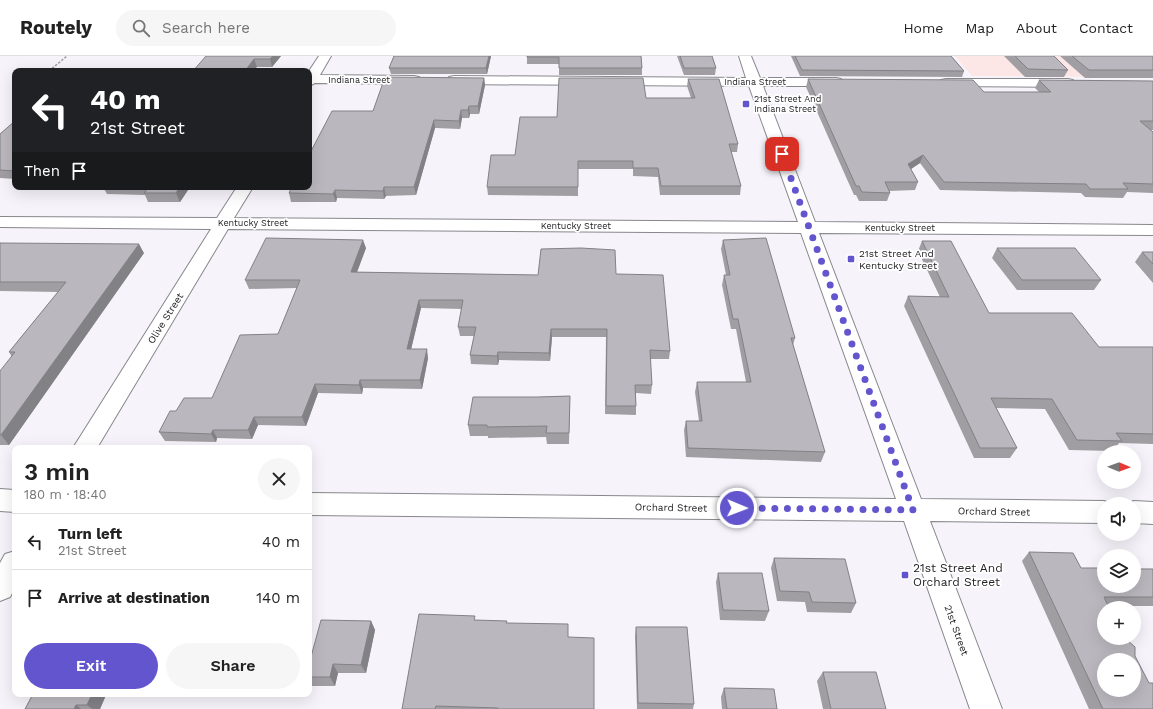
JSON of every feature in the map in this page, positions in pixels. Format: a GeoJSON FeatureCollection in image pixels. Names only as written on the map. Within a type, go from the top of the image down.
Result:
{"type":"FeatureCollection","features":[{"type":"Feature","properties":{"kind":"street"},"geometry":{"type":"LineString","coordinates":[[312,77],[325,56]]}},
{"type":"Feature","properties":{"kind":"street","name":"21st Street"},"geometry":{"type":"LineString","coordinates":[[745,56],[986,709]]}},
{"type":"Feature","properties":{"kind":"street"},"geometry":{"type":"LineString","coordinates":[[930,83],[1082,83],[1066,70]]}},
{"type":"Feature","properties":{"kind":"street","name":"Indiana Street"},"geometry":{"type":"LineString","coordinates":[[312,80],[851,82]]}},
{"type":"Feature","properties":{"kind":"street","name":"Olive Street"},"geometry":{"type":"LineString","coordinates":[[87,445],[243,190]]}},
{"type":"Feature","properties":{"kind":"street","name":"Kentucky Street"},"geometry":{"type":"LineString","coordinates":[[0,222],[1153,230]]}},
{"type":"Feature","properties":{"kind":"street"},"geometry":{"type":"LineString","coordinates":[[0,500],[12,500]]}},
{"type":"Feature","properties":{"kind":"street","name":"Orchard Street"},"geometry":{"type":"LineString","coordinates":[[312,504],[1097,512]]}},
{"type":"Feature","properties":{"kind":"street"},"geometry":{"type":"LineString","coordinates":[[1141,512],[1153,513]]}},
{"type":"Feature","properties":{"kind":"street"},"geometry":{"type":"LineString","coordinates":[[0,588],[12,568]]}},
{"type":"Feature","properties":{"kind":"path"},"geometry":{"type":"LineString","coordinates":[[53,68],[67,56]]}},
{"type":"Feature","properties":{"kind":"shaded area"},"geometry":{"type":"Polygon","coordinates":[[[955,56],[1153,56],[1153,77],[972,76],[955,56]]]}},
{"type":"Feature","properties":{"kind":"building"},"geometry":{"type":"Polygon","coordinates":[[[206,56],[273,56],[270,59],[254,59],[247,68],[196,68],[206,56]]]}},
{"type":"Feature","properties":{"kind":"building"},"geometry":{"type":"Polygon","coordinates":[[[394,56],[489,56],[486,68],[389,68],[394,56]]]}},
{"type":"Feature","properties":{"kind":"building"},"geometry":{"type":"Polygon","coordinates":[[[527,56],[641,56],[642,68],[559,68],[559,57],[527,56]]]}},
{"type":"Feature","properties":{"kind":"building"},"geometry":{"type":"Polygon","coordinates":[[[680,56],[712,56],[716,68],[684,68],[680,56]]]}},
{"type":"Feature","properties":{"kind":"building"},"geometry":{"type":"Polygon","coordinates":[[[795,56],[951,56],[964,71],[802,70],[795,56]]]}},
{"type":"Feature","properties":{"kind":"building"},"geometry":{"type":"Polygon","coordinates":[[[1015,56],[1054,56],[1068,70],[1028,69],[1015,56]]]}},
{"type":"Feature","properties":{"kind":"building"},"geometry":{"type":"Polygon","coordinates":[[[1072,56],[1153,56],[1153,70],[1089,70],[1072,56]]]}},
{"type":"Feature","properties":{"kind":"building"},"geometry":{"type":"Polygon","coordinates":[[[385,77],[484,78],[478,106],[469,106],[468,110],[461,110],[459,121],[434,120],[414,187],[384,187],[383,191],[335,190],[333,194],[289,193],[290,190],[312,190],[312,149],[332,111],[373,111],[385,77]]]}},
{"type":"Feature","properties":{"kind":"building"},"geometry":{"type":"Polygon","coordinates":[[[559,78],[643,78],[646,98],[695,98],[688,79],[719,79],[738,144],[729,144],[741,186],[661,186],[658,168],[633,168],[633,161],[578,161],[578,187],[487,187],[491,155],[515,155],[520,117],[557,117],[559,78]]]}},
{"type":"Feature","properties":{"kind":"building"},"geometry":{"type":"Polygon","coordinates":[[[808,79],[973,80],[984,92],[1051,92],[1039,80],[1153,81],[1153,121],[1140,121],[1153,132],[1153,184],[1123,183],[1128,189],[1090,189],[1086,184],[944,182],[923,155],[908,164],[918,182],[885,182],[890,193],[862,192],[859,186],[856,186],[808,79]]]}},
{"type":"Feature","properties":{"kind":"building"},"geometry":{"type":"Polygon","coordinates":[[[12,124],[12,171],[0,170],[0,134],[12,124]]]}},
{"type":"Feature","properties":{"kind":"building"},"geometry":{"type":"Polygon","coordinates":[[[146,190],[178,190],[176,193],[144,193],[146,190]]]}},
{"type":"Feature","properties":{"kind":"building"},"geometry":{"type":"Polygon","coordinates":[[[266,238],[363,240],[351,272],[538,275],[541,249],[581,248],[615,250],[616,274],[663,275],[670,351],[650,350],[652,385],[635,385],[636,406],[606,406],[607,329],[551,329],[549,353],[498,352],[497,356],[470,355],[476,327],[458,327],[463,300],[419,300],[407,349],[427,349],[420,380],[360,380],[359,385],[315,384],[302,417],[254,417],[248,430],[213,430],[211,434],[159,432],[170,411],[176,411],[184,398],[212,398],[240,335],[278,334],[300,280],[245,280],[266,238]]]}},
{"type":"Feature","properties":{"kind":"building"},"geometry":{"type":"Polygon","coordinates":[[[766,238],[795,338],[791,338],[825,452],[688,448],[686,421],[702,421],[697,382],[751,382],[738,319],[733,319],[724,275],[730,275],[723,240],[766,238]]]}},
{"type":"Feature","properties":{"kind":"building"},"geometry":{"type":"Polygon","coordinates":[[[922,241],[951,241],[989,313],[1072,313],[1099,347],[1153,347],[1153,434],[1116,433],[1122,441],[1077,440],[1052,399],[991,398],[1017,448],[980,448],[908,296],[949,297],[922,241]]]}},
{"type":"Feature","properties":{"kind":"building"},"geometry":{"type":"Polygon","coordinates":[[[0,243],[139,244],[1,435],[0,371],[15,352],[9,352],[66,282],[0,282],[0,243]]]}},
{"type":"Feature","properties":{"kind":"building"},"geometry":{"type":"Polygon","coordinates":[[[997,248],[1075,248],[1101,280],[1022,280],[997,248]]]}},
{"type":"Feature","properties":{"kind":"building"},"geometry":{"type":"Polygon","coordinates":[[[1142,252],[1153,252],[1153,264],[1142,252]]]}},
{"type":"Feature","properties":{"kind":"building"},"geometry":{"type":"Polygon","coordinates":[[[570,396],[569,433],[546,433],[547,426],[487,427],[487,425],[468,425],[473,397],[570,396]]]}},
{"type":"Feature","properties":{"kind":"building"},"geometry":{"type":"Polygon","coordinates":[[[1029,552],[1073,553],[1081,568],[1097,568],[1097,593],[1141,593],[1141,569],[1153,569],[1153,597],[1104,597],[1106,601],[1097,601],[1097,645],[1133,645],[1135,647],[1135,653],[1097,653],[1097,696],[1029,552]]]}},
{"type":"Feature","properties":{"kind":"building"},"geometry":{"type":"Polygon","coordinates":[[[774,558],[845,559],[856,603],[812,602],[809,592],[780,591],[774,558]]]}},
{"type":"Feature","properties":{"kind":"building"},"geometry":{"type":"Polygon","coordinates":[[[718,573],[762,573],[769,611],[723,610],[718,573]]]}},
{"type":"Feature","properties":{"kind":"building"},"geometry":{"type":"Polygon","coordinates":[[[419,614],[475,616],[474,620],[507,621],[506,623],[568,624],[568,637],[594,638],[594,709],[498,709],[436,706],[435,709],[402,709],[419,614]]]}},
{"type":"Feature","properties":{"kind":"building"},"geometry":{"type":"Polygon","coordinates":[[[321,620],[371,621],[361,665],[333,664],[330,677],[312,677],[312,653],[321,620]]]}},
{"type":"Feature","properties":{"kind":"building"},"geometry":{"type":"Polygon","coordinates":[[[636,627],[687,627],[694,704],[638,703],[636,627]]]}},
{"type":"Feature","properties":{"kind":"building"},"geometry":{"type":"Polygon","coordinates":[[[1141,668],[1149,683],[1153,683],[1153,709],[1103,709],[1097,697],[1141,697],[1141,668]]]}},
{"type":"Feature","properties":{"kind":"building"},"geometry":{"type":"Polygon","coordinates":[[[823,672],[876,672],[886,709],[831,709],[823,672]]]}},
{"type":"Feature","properties":{"kind":"building"},"geometry":{"type":"Polygon","coordinates":[[[724,688],[774,689],[777,709],[727,709],[724,688]]]}},
{"type":"Feature","properties":{"kind":"building"},"geometry":{"type":"Polygon","coordinates":[[[31,697],[91,697],[87,705],[76,705],[74,709],[25,709],[31,697]]]}},
{"type":"Feature","properties":{"kind":"place","name":"21st Street And Indiana Street"},"geometry":{"type":"Point","coordinates":[746,104]}},
{"type":"Feature","properties":{"kind":"place","name":"21st Street And Kentucky Street"},"geometry":{"type":"Point","coordinates":[851,259]}},
{"type":"Feature","properties":{"kind":"place","name":"21st Street And Orchard Street"},"geometry":{"type":"Point","coordinates":[905,575]}},
{"type":"Feature","properties":{"kind":"route"},"geometry":{"type":"LineString","coordinates":[[737,508],[913,510],[782,154]]}}]}
